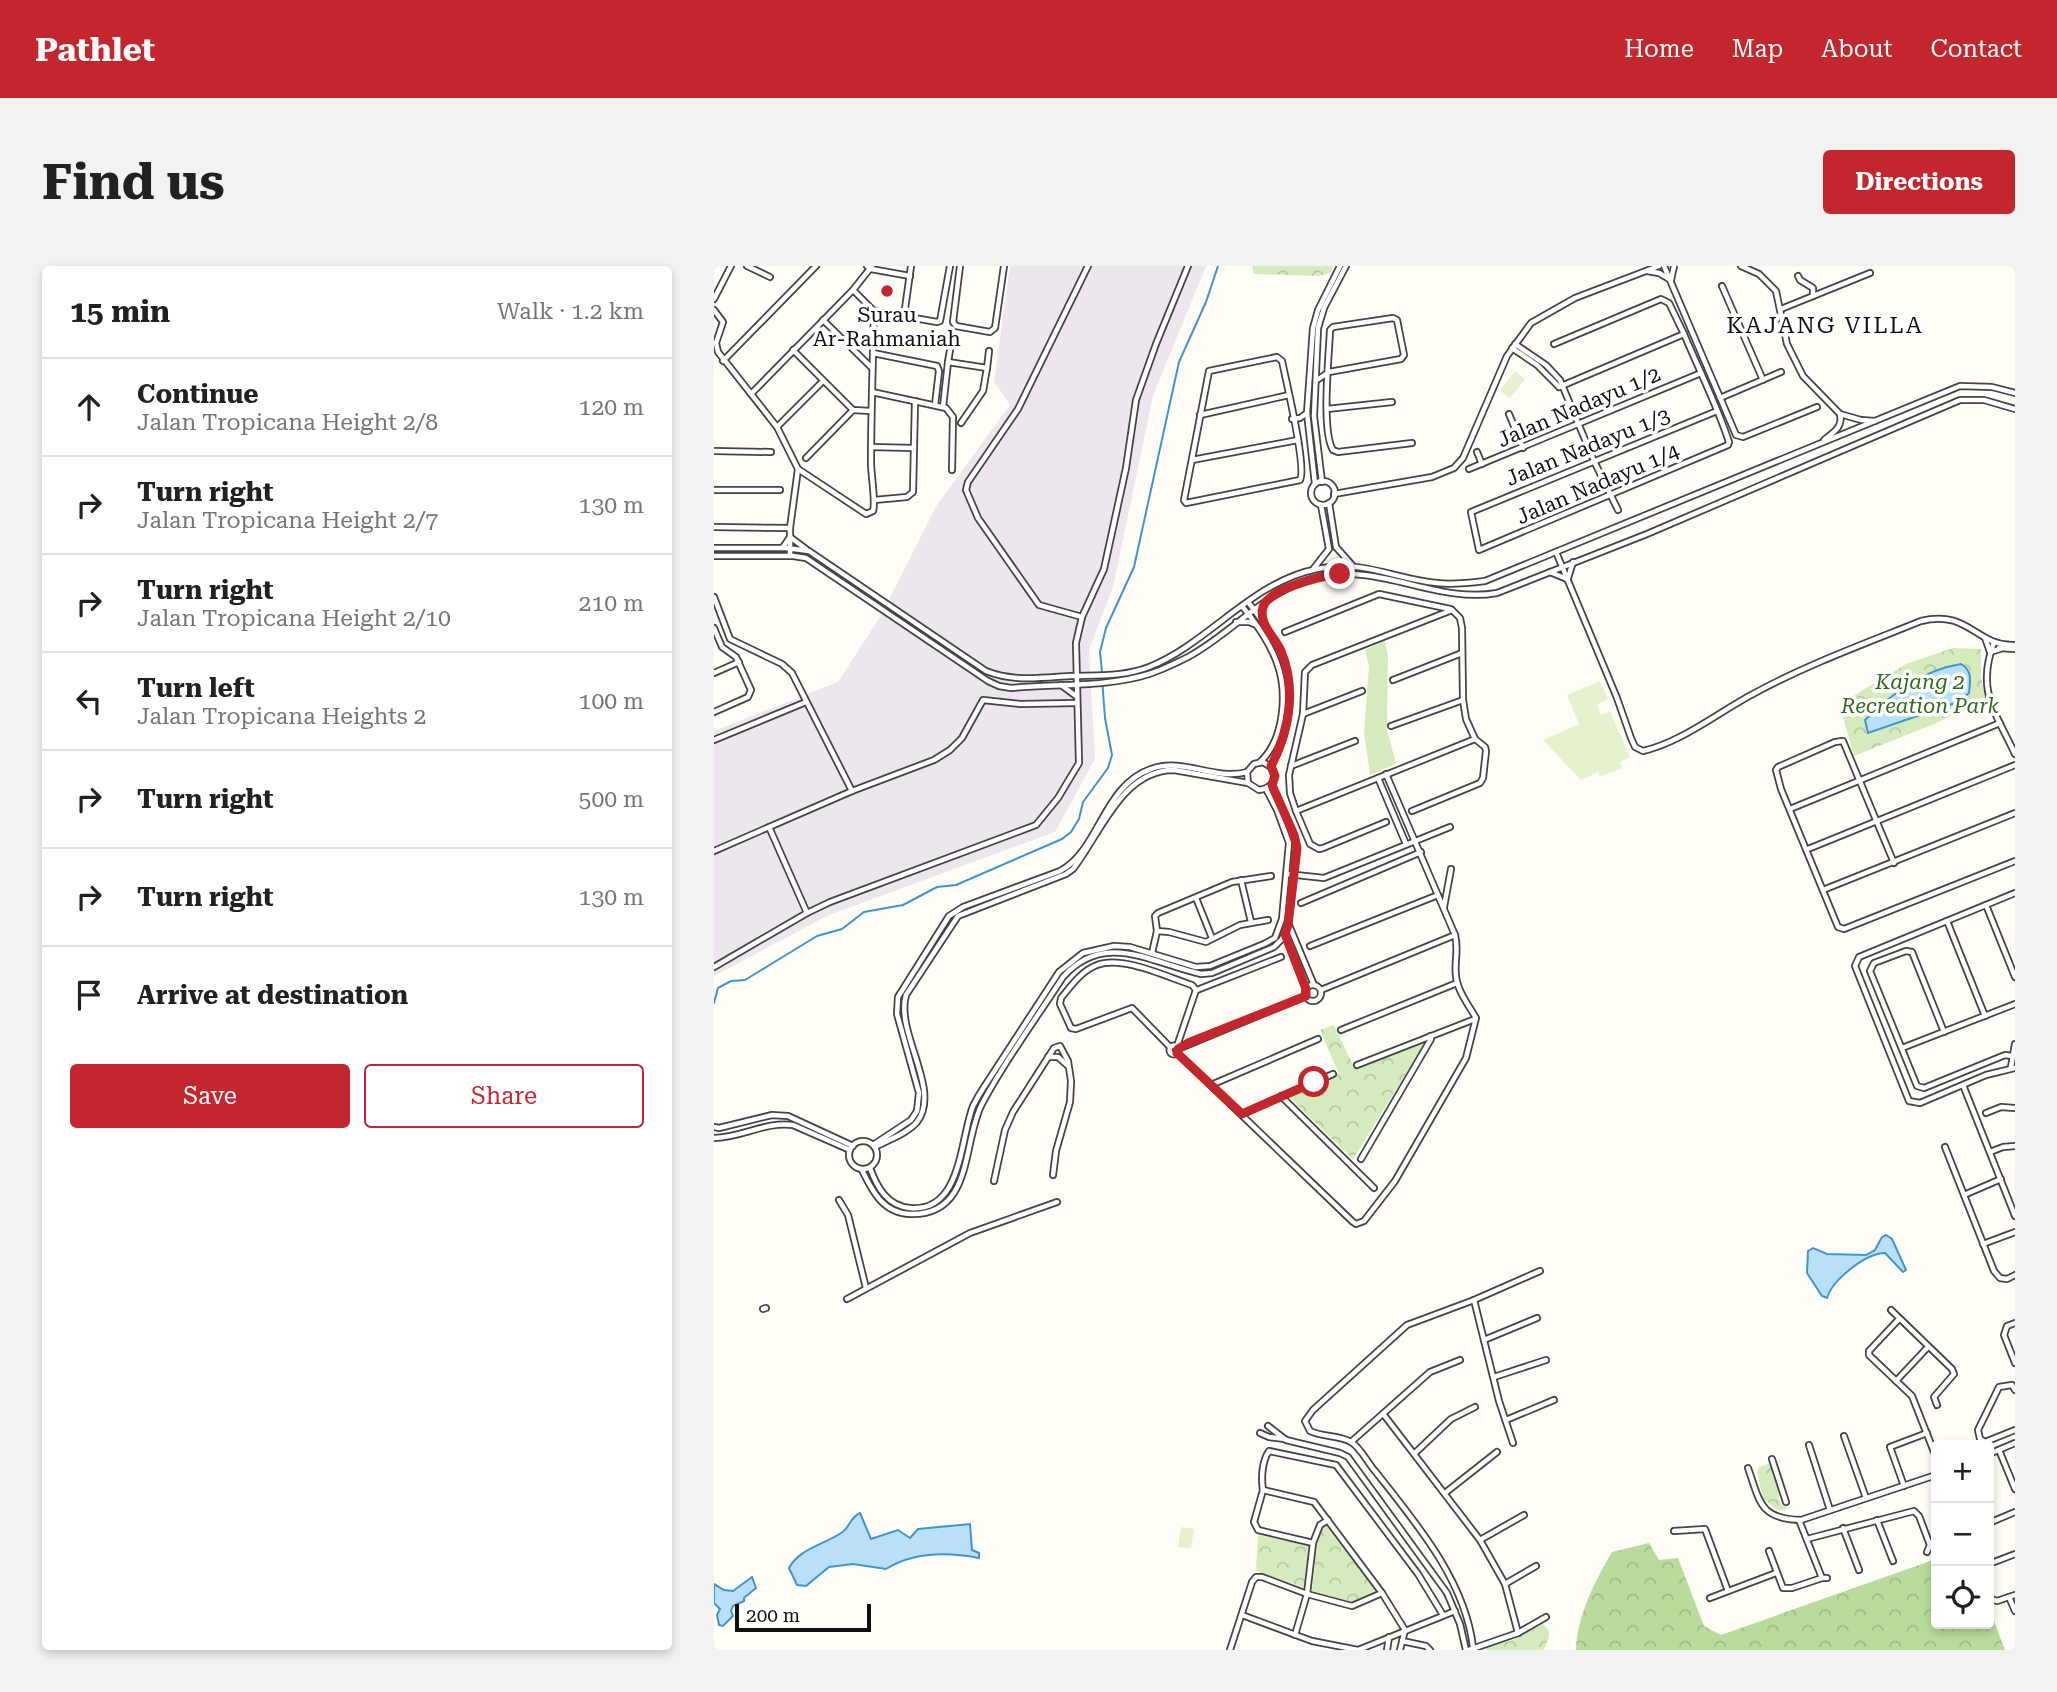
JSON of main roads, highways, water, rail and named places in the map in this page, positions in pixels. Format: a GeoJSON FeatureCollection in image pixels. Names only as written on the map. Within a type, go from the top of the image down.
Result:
{"type":"FeatureCollection","features":[{"type":"Feature","properties":{"kind":"water"},"geometry":{"type":"Polygon","coordinates":[[[1961,664],[1969,673],[1970,684],[1969,693],[1958,702],[1868,733],[1865,720],[1897,692],[1933,672],[1961,664]]]}},
{"type":"Feature","properties":{"kind":"water"},"geometry":{"type":"Polygon","coordinates":[[[1886,1235],[1892,1239],[1906,1270],[1903,1272],[1885,1253],[1877,1254],[1860,1262],[1843,1276],[1827,1298],[1822,1296],[1807,1273],[1808,1251],[1813,1248],[1827,1254],[1866,1255],[1875,1250],[1886,1235]]]}},
{"type":"Feature","properties":{"kind":"water"},"geometry":{"type":"Polygon","coordinates":[[[860,1513],[871,1539],[898,1530],[910,1538],[918,1529],[970,1524],[972,1550],[979,1553],[979,1558],[931,1555],[908,1559],[886,1569],[853,1564],[829,1567],[806,1586],[797,1585],[789,1568],[793,1562],[805,1552],[844,1531],[860,1513]]]}},
{"type":"Feature","properties":{"kind":"water"},"geometry":{"type":"Polygon","coordinates":[[[752,1577],[756,1588],[744,1601],[733,1606],[733,1616],[723,1626],[719,1625],[717,1615],[720,1609],[714,1603],[714,1584],[724,1590],[733,1591],[752,1577]]]}},
{"type":"Feature","properties":{"kind":"waterway"},"geometry":{"type":"LineString","coordinates":[[1102,672],[1100,652],[1106,628],[1134,567],[1179,362],[1206,302],[1218,266]]}},
{"type":"Feature","properties":{"kind":"waterway"},"geometry":{"type":"LineString","coordinates":[[714,1003],[718,988],[731,981],[745,980],[817,936],[842,929],[864,912],[903,905],[937,887],[956,885],[1062,839],[1071,832],[1079,819],[1083,802],[1108,768],[1112,755],[1105,718],[1102,678]]}},
{"type":"Feature","properties":{"kind":"place","name":"Surau Ar-Rahmaniah"},"geometry":{"type":"Point","coordinates":[887,291]}},
{"type":"Feature","properties":{"kind":"district","name":"KAJANG VILLA"},"geometry":{"type":"Point","coordinates":[1825,325]}},
{"type":"Feature","properties":{"kind":"park label","name":"Kajang 2 Recreation Park"},"geometry":{"type":"Point","coordinates":[1920,694]}}]}
